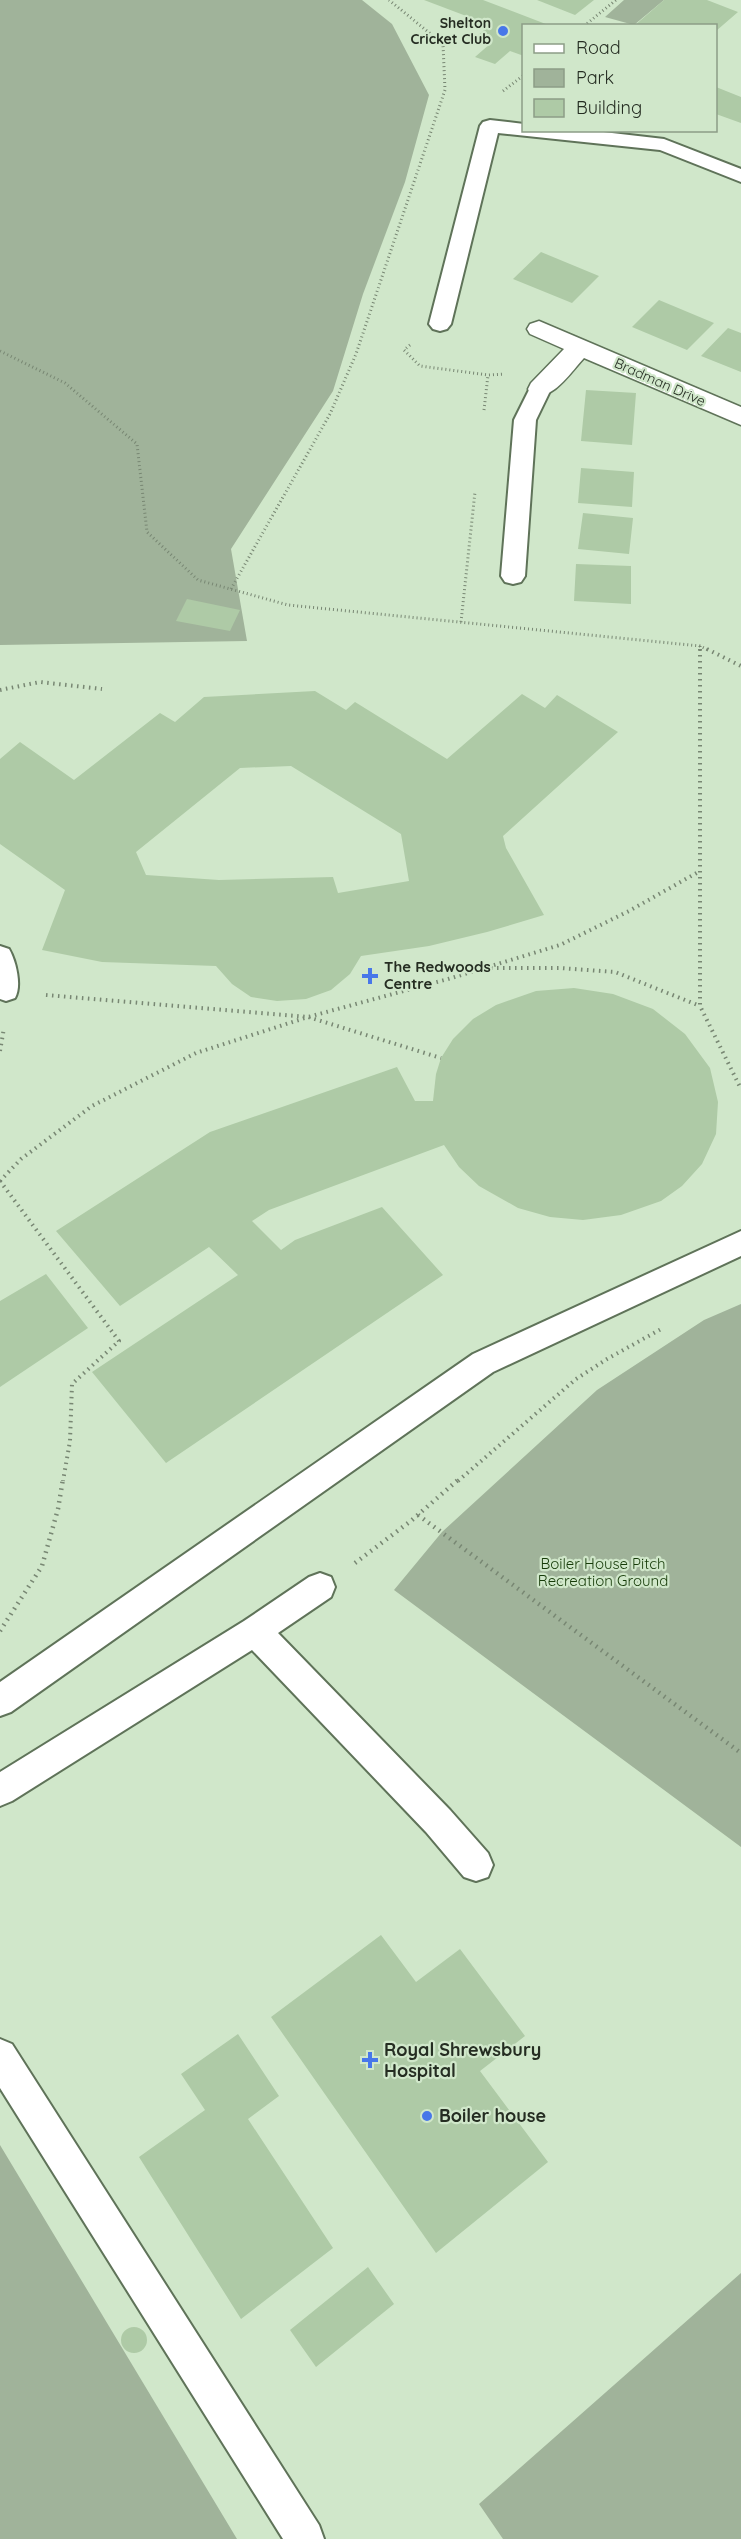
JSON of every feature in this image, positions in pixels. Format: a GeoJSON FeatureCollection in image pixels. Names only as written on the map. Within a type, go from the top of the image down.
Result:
{"type":"FeatureCollection","features":[{"type":"Feature","properties":{"kind":"street","name":"Bradman Drive"},"geometry":{"type":"LineString","coordinates":[[539,329],[741,417]]}},
{"type":"Feature","properties":{"kind":"street"},"geometry":{"type":"LineString","coordinates":[[547,381],[580,347]]}},
{"type":"Feature","properties":{"kind":"lane"},"geometry":{"type":"LineString","coordinates":[[440,324],[490,126],[522,130]]}},
{"type":"Feature","properties":{"kind":"lane"},"geometry":{"type":"LineString","coordinates":[[544,132],[664,145],[741,176]]}},
{"type":"Feature","properties":{"kind":"lane"},"geometry":{"type":"LineString","coordinates":[[513,576],[525,420],[547,381]]}},
{"type":"Feature","properties":{"kind":"lane"},"geometry":{"type":"LineString","coordinates":[[0,956],[6,991]]}},
{"type":"Feature","properties":{"kind":"lane"},"geometry":{"type":"LineString","coordinates":[[0,1701],[483,1363],[741,1243]]}},
{"type":"Feature","properties":{"kind":"lane"},"geometry":{"type":"LineString","coordinates":[[0,1790],[255,1631],[320,1587]]}},
{"type":"Feature","properties":{"kind":"lane"},"geometry":{"type":"LineString","coordinates":[[255,1631],[438,1821],[476,1864]]}},
{"type":"Feature","properties":{"kind":"lane"},"geometry":{"type":"LineString","coordinates":[[0,2056],[305,2539]]}},
{"type":"Feature","properties":{"kind":"path"},"geometry":{"type":"LineString","coordinates":[[231,589],[330,414],[356,354],[445,90],[443,44],[390,0]]}},
{"type":"Feature","properties":{"kind":"path"},"geometry":{"type":"LineString","coordinates":[[586,24],[616,0]]}},
{"type":"Feature","properties":{"kind":"path"},"geometry":{"type":"LineString","coordinates":[[440,324],[404,350],[420,366],[547,381]]}},
{"type":"Feature","properties":{"kind":"path"},"geometry":{"type":"LineString","coordinates":[[0,351],[66,383],[136,444],[147,532],[198,580],[288,605],[700,646],[741,666]]}},
{"type":"Feature","properties":{"kind":"path"},"geometry":{"type":"LineString","coordinates":[[484,410],[488,375]]}},
{"type":"Feature","properties":{"kind":"path"},"geometry":{"type":"LineString","coordinates":[[461,622],[477,481]]}},
{"type":"Feature","properties":{"kind":"path"},"geometry":{"type":"LineString","coordinates":[[700,646],[700,1006],[741,1089]]}},
{"type":"Feature","properties":{"kind":"path"},"geometry":{"type":"LineString","coordinates":[[0,690],[40,682],[102,689]]}},
{"type":"Feature","properties":{"kind":"path"},"geometry":{"type":"LineString","coordinates":[[0,1631],[42,1566],[58,1509],[70,1441],[72,1384],[119,1341],[0,1181],[21,1159],[92,1106],[196,1053],[308,1017],[560,945],[700,872]]}},
{"type":"Feature","properties":{"kind":"path"},"geometry":{"type":"LineString","coordinates":[[485,968],[560,968],[615,972],[700,1006]]}},
{"type":"Feature","properties":{"kind":"path"},"geometry":{"type":"LineString","coordinates":[[6,991],[308,1017],[441,1058]]}},
{"type":"Feature","properties":{"kind":"path"},"geometry":{"type":"LineString","coordinates":[[320,1587],[394,1537],[482,1457],[578,1378],[670,1324]]}},
{"type":"Feature","properties":{"kind":"path"},"geometry":{"type":"LineString","coordinates":[[418,1515],[741,1753]]}},
{"type":"Feature","properties":{"kind":"green space"},"geometry":{"type":"Polygon","coordinates":[[[0,0],[362,0],[392,24],[429,95],[405,182],[363,294],[333,391],[231,549],[247,641],[0,645],[0,0]]]}},
{"type":"Feature","properties":{"kind":"green space"},"geometry":{"type":"Polygon","coordinates":[[[624,0],[664,0],[635,24],[605,17],[624,0]]]}},
{"type":"Feature","properties":{"kind":"green space","name":"Boiler House Pitch Recreation Ground"},"geometry":{"type":"Polygon","coordinates":[[[741,1304],[741,1847],[394,1590],[442,1532],[597,1390],[704,1320],[741,1304]]]}},
{"type":"Feature","properties":{"kind":"green space"},"geometry":{"type":"Polygon","coordinates":[[[0,2145],[237,2539],[0,2539],[0,2145]]]}},
{"type":"Feature","properties":{"kind":"green space"},"geometry":{"type":"Polygon","coordinates":[[[741,2273],[741,2539],[503,2539],[479,2504],[741,2273]]]}},
{"type":"Feature","properties":{"kind":"building","name":"Shelton Cricket Club"},"geometry":{"type":"Polygon","coordinates":[[[424,0],[483,0],[546,24],[522,24],[522,55],[510,51],[495,64],[475,57],[491,43],[476,37],[490,25],[424,0]]]}},
{"type":"Feature","properties":{"kind":"building"},"geometry":{"type":"Polygon","coordinates":[[[537,0],[594,0],[575,15],[537,0]]]}},
{"type":"Feature","properties":{"kind":"building"},"geometry":{"type":"Polygon","coordinates":[[[664,0],[707,0],[738,12],[717,30],[717,24],[636,24],[664,0]]]}},
{"type":"Feature","properties":{"kind":"building"},"geometry":{"type":"Polygon","coordinates":[[[717,87],[741,97],[741,123],[717,114],[717,87]]]}},
{"type":"Feature","properties":{"kind":"building"},"geometry":{"type":"Polygon","coordinates":[[[541,252],[599,276],[572,303],[513,279],[541,252]]]}},
{"type":"Feature","properties":{"kind":"building"},"geometry":{"type":"Polygon","coordinates":[[[659,300],[714,323],[687,350],[632,327],[659,300]]]}},
{"type":"Feature","properties":{"kind":"building"},"geometry":{"type":"Polygon","coordinates":[[[728,328],[741,333],[741,372],[701,356],[728,328]]]}},
{"type":"Feature","properties":{"kind":"building"},"geometry":{"type":"Polygon","coordinates":[[[586,390],[636,393],[632,445],[581,441],[586,390]]]}},
{"type":"Feature","properties":{"kind":"building"},"geometry":{"type":"Polygon","coordinates":[[[581,468],[634,472],[632,507],[578,503],[581,468]]]}},
{"type":"Feature","properties":{"kind":"building"},"geometry":{"type":"Polygon","coordinates":[[[583,513],[633,518],[629,554],[578,549],[583,513]]]}},
{"type":"Feature","properties":{"kind":"building"},"geometry":{"type":"Polygon","coordinates":[[[576,564],[631,566],[631,604],[574,601],[576,564]]]}},
{"type":"Feature","properties":{"kind":"building"},"geometry":{"type":"Polygon","coordinates":[[[187,599],[240,610],[230,631],[176,621],[187,599]]]}},
{"type":"Feature","properties":{"kind":"building"},"geometry":{"type":"Polygon","coordinates":[[[315,691],[346,710],[355,702],[447,759],[522,694],[545,708],[557,695],[618,732],[503,836],[506,848],[544,915],[429,946],[361,956],[350,974],[331,990],[306,999],[277,1001],[251,997],[232,984],[216,966],[102,962],[42,950],[65,890],[0,844],[0,759],[20,742],[74,780],[160,713],[175,722],[204,697],[315,691]],[[291,766],[240,768],[136,852],[146,875],[219,880],[333,877],[338,893],[409,881],[401,834],[291,766]]]}},
{"type":"Feature","properties":{"kind":"building"},"geometry":{"type":"Polygon","coordinates":[[[574,988],[613,994],[653,1009],[685,1034],[710,1068],[718,1102],[716,1134],[702,1164],[682,1186],[661,1201],[621,1215],[583,1220],[550,1217],[518,1208],[479,1186],[459,1167],[444,1145],[269,1210],[252,1221],[281,1250],[295,1240],[382,1207],[443,1275],[166,1463],[92,1372],[238,1275],[209,1247],[120,1306],[56,1231],[210,1132],[397,1067],[415,1101],[433,1101],[436,1074],[441,1058],[453,1039],[473,1019],[496,1005],[536,991],[574,988]]]}},
{"type":"Feature","properties":{"kind":"building"},"geometry":{"type":"Polygon","coordinates":[[[46,1274],[88,1328],[0,1387],[0,1301],[46,1274]]]}},
{"type":"Feature","properties":{"kind":"building","name":"Boiler house"},"geometry":{"type":"Polygon","coordinates":[[[381,1935],[416,1982],[460,1949],[525,2036],[480,2071],[548,2162],[436,2253],[271,2017],[381,1935]]]}},
{"type":"Feature","properties":{"kind":"building"},"geometry":{"type":"Polygon","coordinates":[[[238,2034],[279,2096],[248,2119],[333,2248],[241,2319],[139,2157],[205,2110],[181,2074],[238,2034]]]}},
{"type":"Feature","properties":{"kind":"building"},"geometry":{"type":"Polygon","coordinates":[[[368,2267],[394,2304],[316,2367],[290,2330],[368,2267]]]}},
{"type":"Feature","properties":{"kind":"building"},"geometry":{"type":"Polygon","coordinates":[[[134,2327],[143,2331],[147,2340],[143,2349],[134,2353],[125,2349],[121,2340],[125,2331],[134,2327]]]}},
{"type":"Feature","properties":{"kind":"place","name":"Shelton Cricket Club"},"geometry":{"type":"Point","coordinates":[503,31]}},
{"type":"Feature","properties":{"kind":"place","name":"The Redwoods Centre"},"geometry":{"type":"Point","coordinates":[370,976]}},
{"type":"Feature","properties":{"kind":"place","name":"Royal Shrewsbury Hospital"},"geometry":{"type":"Point","coordinates":[370,2060]}},
{"type":"Feature","properties":{"kind":"place","name":"Boiler house"},"geometry":{"type":"Point","coordinates":[427,2116]}}]}
